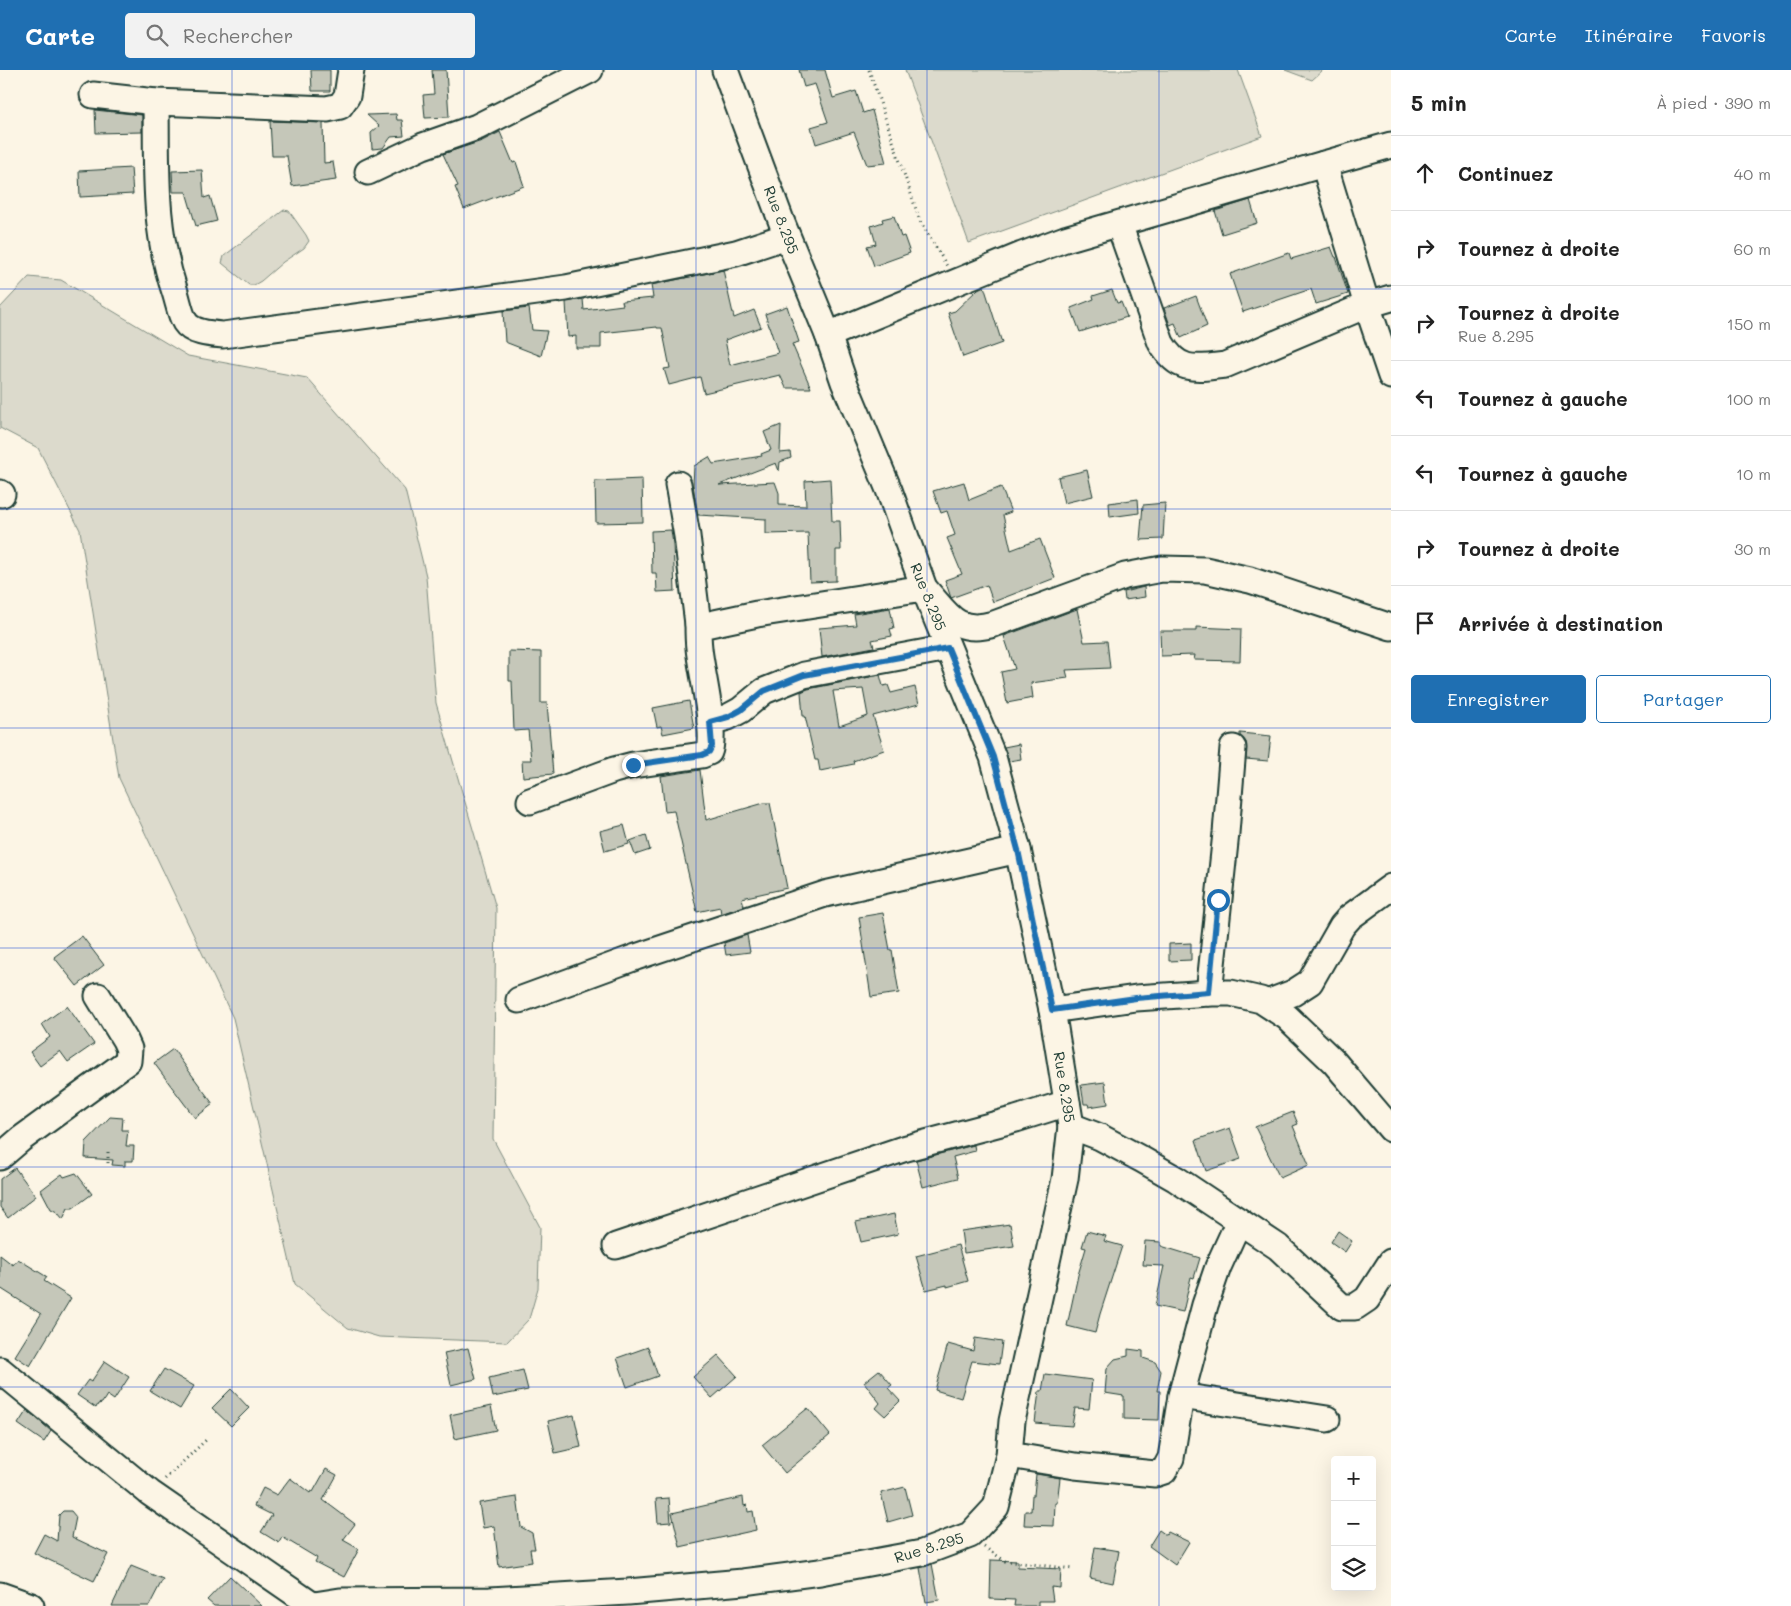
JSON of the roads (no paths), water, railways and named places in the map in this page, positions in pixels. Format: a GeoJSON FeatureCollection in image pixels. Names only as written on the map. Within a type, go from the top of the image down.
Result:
{"type":"FeatureCollection","features":[{"type":"Feature","properties":{"kind":"street"},"geometry":{"type":"LineString","coordinates":[[93,95],[156,102],[327,109],[340,106],[347,96],[351,70]]}},
{"type":"Feature","properties":{"kind":"street"},"geometry":{"type":"LineString","coordinates":[[368,172],[424,146],[477,128],[590,70]]}},
{"type":"Feature","properties":{"kind":"street","name":"Rue 8.295"},"geometry":{"type":"LineString","coordinates":[[310,1605],[340,1601],[694,1596],[743,1582],[820,1572],[922,1553],[970,1535],[996,1507],[1009,1455],[1012,1421],[1065,1179],[1069,1115],[1052,1010],[1018,850],[993,757],[924,588],[889,490],[844,382],[828,334],[787,236],[725,70]]}},
{"type":"Feature","properties":{"kind":"street"},"geometry":{"type":"LineString","coordinates":[[156,102],[157,206],[160,235],[167,268],[185,322],[200,332],[223,335],[566,288],[736,253],[787,236]]}},
{"type":"Feature","properties":{"kind":"street"},"geometry":{"type":"LineString","coordinates":[[828,334],[1048,245],[1391,145]]}},
{"type":"Feature","properties":{"kind":"street"},"geometry":{"type":"LineString","coordinates":[[1324,164],[1391,376]]}},
{"type":"Feature","properties":{"kind":"street"},"geometry":{"type":"LineString","coordinates":[[1119,224],[1161,343],[1169,356],[1184,366],[1201,368],[1225,365],[1367,305],[1391,298]]}},
{"type":"Feature","properties":{"kind":"street"},"geometry":{"type":"LineString","coordinates":[[530,801],[614,770],[633,765],[702,755],[709,752],[712,746],[687,536],[678,484]]}},
{"type":"Feature","properties":{"kind":"street"},"geometry":{"type":"LineString","coordinates":[[698,624],[710,624],[757,614],[924,588],[956,622],[966,627],[979,628],[1125,576],[1162,570],[1204,570],[1250,580],[1391,627]]}},
{"type":"Feature","properties":{"kind":"street"},"geometry":{"type":"LineString","coordinates":[[710,722],[728,717],[741,710],[764,691],[804,675],[948,648]]}},
{"type":"Feature","properties":{"kind":"street"},"geometry":{"type":"LineString","coordinates":[[1209,992],[1233,748]]}},
{"type":"Feature","properties":{"kind":"street"},"geometry":{"type":"LineString","coordinates":[[519,1000],[636,957],[825,894],[1018,850]]}},
{"type":"Feature","properties":{"kind":"street"},"geometry":{"type":"LineString","coordinates":[[1267,1003],[1293,993],[1310,982],[1342,926],[1350,917],[1391,887]]}},
{"type":"Feature","properties":{"kind":"street"},"geometry":{"type":"LineString","coordinates":[[1052,1010],[1136,998],[1209,992],[1231,993],[1261,1000],[1287,1016],[1334,1062],[1391,1130]]}},
{"type":"Feature","properties":{"kind":"street"},"geometry":{"type":"LineString","coordinates":[[0,1157],[21,1139],[128,1061],[130,1048],[98,996]]}},
{"type":"Feature","properties":{"kind":"street"},"geometry":{"type":"LineString","coordinates":[[616,1246],[903,1149],[1016,1119],[1069,1115],[1100,1138],[1176,1179],[1278,1247],[1342,1307],[1355,1307],[1368,1298],[1391,1262]]}},
{"type":"Feature","properties":{"kind":"street"},"geometry":{"type":"LineString","coordinates":[[1009,1455],[1075,1466],[1155,1474],[1164,1471],[1171,1458],[1181,1396],[1204,1305],[1218,1267],[1239,1221]]}},
{"type":"Feature","properties":{"kind":"street"},"geometry":{"type":"LineString","coordinates":[[0,1370],[150,1493],[310,1605]]}},
{"type":"Feature","properties":{"kind":"street"},"geometry":{"type":"LineString","coordinates":[[1181,1396],[1327,1419]]}},
{"type":"Feature","properties":{"kind":"street"},"geometry":{"type":"LineString","coordinates":[[0,1595],[31,1606]]}}]}
